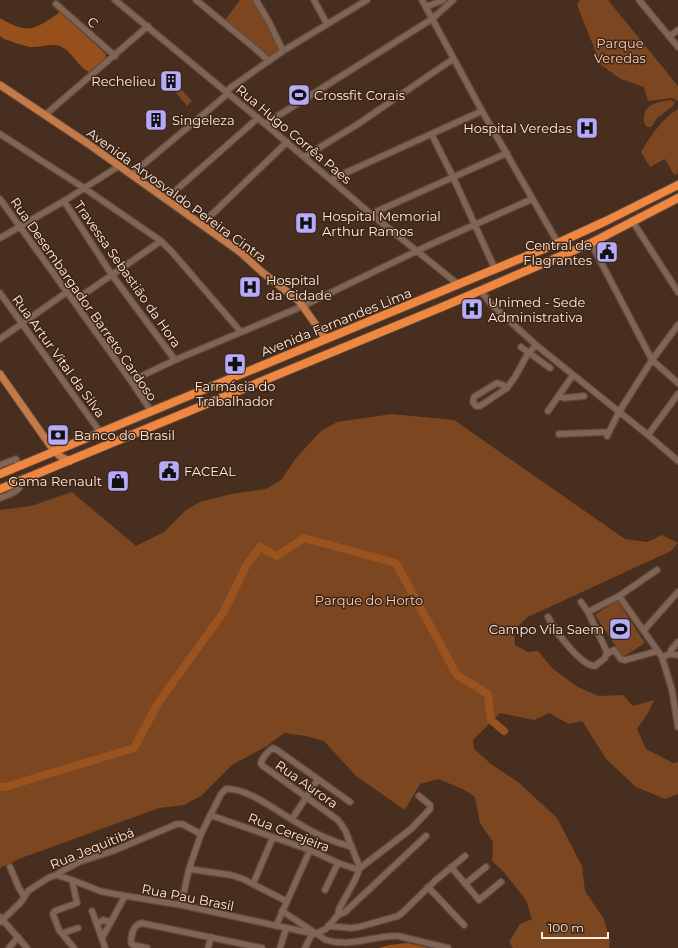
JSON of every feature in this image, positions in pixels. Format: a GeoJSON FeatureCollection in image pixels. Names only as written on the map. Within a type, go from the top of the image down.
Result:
{"type":"FeatureCollection","features":[{"type":"Feature","properties":{"kind":"highway","name":"Avenida Fernandes Lima"},"geometry":{"type":"LineString","coordinates":[[0,474],[18,462],[54,451],[558,243],[678,185]]}},
{"type":"Feature","properties":{"kind":"highway","name":"Avenida Fernandes Lima"},"geometry":{"type":"LineString","coordinates":[[0,489],[591,243],[678,198]]}},
{"type":"Feature","properties":{"kind":"highway"},"geometry":{"type":"LineString","coordinates":[[18,462],[22,480]]}},
{"type":"Feature","properties":{"kind":"main road","name":"Avenida Aryosvaldo Pereira Cintra"},"geometry":{"type":"LineString","coordinates":[[0,85],[132,174],[240,252],[299,301],[326,339]]}},
{"type":"Feature","properties":{"kind":"main road"},"geometry":{"type":"LineString","coordinates":[[0,374],[54,451],[61,457],[70,461]]}},
{"type":"Feature","properties":{"kind":"street","name":"Rua Hugo Corrêa Paes"},"geometry":{"type":"LineString","coordinates":[[115,0],[332,179],[371,214],[459,285]]}},
{"type":"Feature","properties":{"kind":"street"},"geometry":{"type":"LineString","coordinates":[[196,0],[269,61]]}},
{"type":"Feature","properties":{"kind":"street"},"geometry":{"type":"LineString","coordinates":[[256,0],[283,51]]}},
{"type":"Feature","properties":{"kind":"street"},"geometry":{"type":"LineString","coordinates":[[314,0],[327,24]]}},
{"type":"Feature","properties":{"kind":"street"},"geometry":{"type":"LineString","coordinates":[[132,174],[224,97],[230,88],[283,51],[367,0]]}},
{"type":"Feature","properties":{"kind":"street"},"geometry":{"type":"LineString","coordinates":[[422,0],[482,111],[558,243]]}},
{"type":"Feature","properties":{"kind":"street"},"geometry":{"type":"LineString","coordinates":[[426,6],[431,6],[443,0]]}},
{"type":"Feature","properties":{"kind":"street"},"geometry":{"type":"LineString","coordinates":[[265,124],[432,19],[453,0]]}},
{"type":"Feature","properties":{"kind":"street"},"geometry":{"type":"LineString","coordinates":[[639,0],[678,47]]}},
{"type":"Feature","properties":{"kind":"street","name":"C"},"geometry":{"type":"LineString","coordinates":[[56,4],[115,56]]}},
{"type":"Feature","properties":{"kind":"street"},"geometry":{"type":"LineString","coordinates":[[45,115],[148,26]]}},
{"type":"Feature","properties":{"kind":"street"},"geometry":{"type":"LineString","coordinates":[[670,36],[678,30]]}},
{"type":"Feature","properties":{"kind":"street"},"geometry":{"type":"LineString","coordinates":[[304,157],[358,124],[453,59]]}},
{"type":"Feature","properties":{"kind":"street"},"geometry":{"type":"LineString","coordinates":[[332,179],[432,135],[482,111]]}},
{"type":"Feature","properties":{"kind":"street"},"geometry":{"type":"LineString","coordinates":[[166,199],[258,118]]}},
{"type":"Feature","properties":{"kind":"street"},"geometry":{"type":"LineString","coordinates":[[0,134],[84,188],[161,241],[242,332]]}},
{"type":"Feature","properties":{"kind":"street"},"geometry":{"type":"LineString","coordinates":[[432,135],[453,177],[494,269]]}},
{"type":"Feature","properties":{"kind":"street"},"geometry":{"type":"LineString","coordinates":[[202,224],[287,142]]}},
{"type":"Feature","properties":{"kind":"street"},"geometry":{"type":"LineString","coordinates":[[371,214],[507,153]]}},
{"type":"Feature","properties":{"kind":"street"},"geometry":{"type":"LineString","coordinates":[[0,238],[64,201],[119,166]]}},
{"type":"Feature","properties":{"kind":"street","name":"Rua Desembargador Barreto Cardoso"},"geometry":{"type":"LineString","coordinates":[[0,199],[151,411]]}},
{"type":"Feature","properties":{"kind":"street"},"geometry":{"type":"LineString","coordinates":[[131,381],[175,360],[303,306],[417,250],[532,199]]}},
{"type":"Feature","properties":{"kind":"street","name":"Travessa Sebastião da Hora"},"geometry":{"type":"LineString","coordinates":[[64,201],[112,275],[175,360]]}},
{"type":"Feature","properties":{"kind":"street"},"geometry":{"type":"LineString","coordinates":[[633,222],[678,292]]}},
{"type":"Feature","properties":{"kind":"street"},"geometry":{"type":"LineString","coordinates":[[74,301],[161,241]]}},
{"type":"Feature","properties":{"kind":"street"},"geometry":{"type":"LineString","coordinates":[[591,243],[652,360],[678,384]]}},
{"type":"Feature","properties":{"kind":"street"},"geometry":{"type":"LineString","coordinates":[[480,290],[490,304],[536,345],[678,461]]}},
{"type":"Feature","properties":{"kind":"street"},"geometry":{"type":"LineString","coordinates":[[0,339],[67,292]]}},
{"type":"Feature","properties":{"kind":"street","name":"Rua Artur Vital da Silva"},"geometry":{"type":"LineString","coordinates":[[0,293],[100,432]]}},
{"type":"Feature","properties":{"kind":"street"},"geometry":{"type":"LineString","coordinates":[[559,434],[608,434],[619,412],[652,360],[678,325]]}},
{"type":"Feature","properties":{"kind":"street"},"geometry":{"type":"LineString","coordinates":[[507,388],[504,385],[497,383],[474,397],[474,404],[476,406],[480,406],[507,388],[515,377],[525,357],[536,345]]}},
{"type":"Feature","properties":{"kind":"street"},"geometry":{"type":"LineString","coordinates":[[521,347],[550,368]]}},
{"type":"Feature","properties":{"kind":"street"},"geometry":{"type":"LineString","coordinates":[[548,411],[573,375]]}},
{"type":"Feature","properties":{"kind":"street"},"geometry":{"type":"LineString","coordinates":[[648,435],[678,394]]}},
{"type":"Feature","properties":{"kind":"street"},"geometry":{"type":"LineString","coordinates":[[559,396],[564,398],[584,396]]}},
{"type":"Feature","properties":{"kind":"street","name":"Avenida Fernandes Lima"},"geometry":{"type":"LineString","coordinates":[[0,465],[18,462]]}},
{"type":"Feature","properties":{"kind":"street","name":"Avenida Fernandes Lima"},"geometry":{"type":"LineString","coordinates":[[0,498],[18,490],[21,486],[22,480]]}},
{"type":"Feature","properties":{"kind":"street"},"geometry":{"type":"LineString","coordinates":[[588,612],[619,596],[657,570]]}},
{"type":"Feature","properties":{"kind":"street"},"geometry":{"type":"LineString","coordinates":[[644,630],[678,592]]}},
{"type":"Feature","properties":{"kind":"street"},"geometry":{"type":"LineString","coordinates":[[619,596],[662,657],[675,690],[678,727]]}},
{"type":"Feature","properties":{"kind":"street"},"geometry":{"type":"LineString","coordinates":[[581,602],[588,612],[607,654]]}},
{"type":"Feature","properties":{"kind":"street"},"geometry":{"type":"LineString","coordinates":[[548,617],[569,647],[588,665],[596,665],[605,658],[607,654],[614,650],[621,658],[625,660],[658,651]]}},
{"type":"Feature","properties":{"kind":"street"},"geometry":{"type":"LineString","coordinates":[[670,654],[671,650],[678,642]]}},
{"type":"Feature","properties":{"kind":"street"},"geometry":{"type":"LineString","coordinates":[[662,657],[670,654],[678,655]]}},
{"type":"Feature","properties":{"kind":"street","name":"Rua Aurora"},"geometry":{"type":"LineString","coordinates":[[318,779],[273,748],[261,761],[261,764],[338,820],[345,830],[360,869]]}},
{"type":"Feature","properties":{"kind":"street"},"geometry":{"type":"LineString","coordinates":[[292,819],[318,779],[350,802]]}},
{"type":"Feature","properties":{"kind":"street"},"geometry":{"type":"LineString","coordinates":[[181,906],[189,869],[201,834],[224,790],[228,789],[238,791],[263,801],[318,834],[352,847]]}},
{"type":"Feature","properties":{"kind":"street"},"geometry":{"type":"LineString","coordinates":[[338,915],[338,909],[360,869],[411,829],[430,808],[430,805],[419,796]]}},
{"type":"Feature","properties":{"kind":"street","name":"Rua Cerejeira"},"geometry":{"type":"LineString","coordinates":[[210,815],[310,850],[338,863],[360,869]]}},
{"type":"Feature","properties":{"kind":"street","name":"Rua Jequitibá"},"geometry":{"type":"LineString","coordinates":[[1,919],[21,902],[24,896],[36,885],[79,862],[113,851],[174,824],[182,824],[201,834]]}},
{"type":"Feature","properties":{"kind":"street"},"geometry":{"type":"LineString","coordinates":[[305,948],[315,934],[328,926],[338,915],[345,912],[426,836]]}},
{"type":"Feature","properties":{"kind":"street"},"geometry":{"type":"LineString","coordinates":[[252,884],[272,837]]}},
{"type":"Feature","properties":{"kind":"street"},"geometry":{"type":"LineString","coordinates":[[276,926],[310,850]]}},
{"type":"Feature","properties":{"kind":"street"},"geometry":{"type":"LineString","coordinates":[[328,926],[351,928],[359,927],[398,916],[428,887],[464,856]]}},
{"type":"Feature","properties":{"kind":"street"},"geometry":{"type":"LineString","coordinates":[[325,890],[338,863]]}},
{"type":"Feature","properties":{"kind":"street"},"geometry":{"type":"LineString","coordinates":[[10,867],[24,896]]}},
{"type":"Feature","properties":{"kind":"street"},"geometry":{"type":"LineString","coordinates":[[451,867],[478,900],[483,898],[501,882]]}},
{"type":"Feature","properties":{"kind":"street"},"geometry":{"type":"LineString","coordinates":[[465,884],[486,867]]}},
{"type":"Feature","properties":{"kind":"street"},"geometry":{"type":"LineString","coordinates":[[189,869],[231,875],[243,879],[286,901]]}},
{"type":"Feature","properties":{"kind":"street","name":"Rua Pau Brasil"},"geometry":{"type":"LineString","coordinates":[[56,875],[100,891],[315,934]]}},
{"type":"Feature","properties":{"kind":"street"},"geometry":{"type":"LineString","coordinates":[[72,880],[78,902],[55,911],[53,914],[63,935],[74,948]]}},
{"type":"Feature","properties":{"kind":"street"},"geometry":{"type":"LineString","coordinates":[[428,887],[464,925]]}},
{"type":"Feature","properties":{"kind":"street"},"geometry":{"type":"LineString","coordinates":[[102,938],[125,896]]}},
{"type":"Feature","properties":{"kind":"street"},"geometry":{"type":"LineString","coordinates":[[92,911],[105,947]]}},
{"type":"Feature","properties":{"kind":"street","name":"Rua Pau Brasil"},"geometry":{"type":"LineString","coordinates":[[282,911],[315,934],[326,940],[340,944],[389,935],[403,936],[448,948]]}},
{"type":"Feature","properties":{"kind":"street"},"geometry":{"type":"LineString","coordinates":[[1,919],[27,948]]}},
{"type":"Feature","properties":{"kind":"street"},"geometry":{"type":"LineString","coordinates":[[97,924],[103,920],[110,922]]}},
{"type":"Feature","properties":{"kind":"street"},"geometry":{"type":"LineString","coordinates":[[147,948],[135,946],[131,943],[134,928],[137,924],[144,922],[262,948]]}},
{"type":"Feature","properties":{"kind":"street"},"geometry":{"type":"LineString","coordinates":[[63,935],[66,932],[78,928]]}},
{"type":"Feature","properties":{"kind":"street"},"geometry":{"type":"LineString","coordinates":[[280,948],[286,929]]}},
{"type":"Feature","properties":{"kind":"street"},"geometry":{"type":"LineString","coordinates":[[8,948],[18,937]]}},
{"type":"Feature","properties":{"kind":"street"},"geometry":{"type":"LineString","coordinates":[[208,948],[211,937]]}},
{"type":"Feature","properties":{"kind":"green space"},"geometry":{"type":"Polygon","coordinates":[[[240,0],[254,0],[284,52],[271,59],[225,20],[240,0]]]}},
{"type":"Feature","properties":{"kind":"green space","name":"Parque Veredas"},"geometry":{"type":"Polygon","coordinates":[[[580,0],[608,0],[678,86],[678,101],[672,98],[648,101],[644,87],[621,79],[601,65],[577,5],[580,0]]]}},
{"type":"Feature","properties":{"kind":"green space"},"geometry":{"type":"Polygon","coordinates":[[[181,89],[192,101],[187,106],[176,93],[181,89]]]}},
{"type":"Feature","properties":{"kind":"green space"},"geometry":{"type":"Polygon","coordinates":[[[670,100],[675,102],[673,106],[658,117],[651,127],[647,127],[644,121],[646,110],[652,104],[670,100]]]}},
{"type":"Feature","properties":{"kind":"green space"},"geometry":{"type":"Polygon","coordinates":[[[678,109],[678,173],[674,175],[665,159],[650,167],[641,152],[657,128],[678,109]]]}},
{"type":"Feature","properties":{"kind":"green space","name":"Parque do Horto"},"geometry":{"type":"Polygon","coordinates":[[[392,414],[454,420],[625,539],[647,542],[662,535],[678,543],[671,551],[528,617],[514,630],[515,645],[528,652],[538,651],[552,668],[576,686],[598,696],[623,695],[633,706],[654,700],[648,713],[637,729],[646,749],[673,763],[678,762],[678,794],[665,799],[636,787],[607,760],[582,721],[569,724],[549,713],[534,720],[500,713],[473,740],[474,749],[491,764],[518,782],[557,818],[582,866],[585,891],[604,919],[610,942],[609,948],[513,948],[509,942],[520,924],[532,919],[526,900],[503,871],[492,861],[493,842],[480,823],[475,797],[463,789],[438,779],[420,784],[405,810],[356,776],[324,741],[306,736],[284,733],[267,746],[232,765],[201,796],[184,805],[159,808],[24,857],[0,868],[0,510],[31,506],[72,492],[136,546],[164,532],[186,510],[200,502],[231,494],[266,489],[281,480],[296,458],[321,431],[337,422],[392,414]]]}},
{"type":"Feature","properties":{"kind":"green space","name":"Campo Vila Saem"},"geometry":{"type":"Polygon","coordinates":[[[617,600],[645,643],[623,657],[595,615],[617,600]]]}},
{"type":"Feature","properties":{"kind":"shaded area"},"geometry":{"type":"Polygon","coordinates":[[[60,12],[106,54],[104,64],[89,72],[81,67],[70,53],[62,47],[54,45],[35,47],[28,46],[4,39],[0,36],[0,18],[18,27],[31,28],[44,23],[60,12]]]}},
{"type":"Feature","properties":{"kind":"shaded area"},"geometry":{"type":"Polygon","coordinates":[[[408,943],[430,948],[379,948],[389,945],[408,943]]]}},
{"type":"Feature","properties":{"kind":"waterway"},"geometry":{"type":"LineString","coordinates":[[0,787],[5,787],[134,748],[158,703],[223,613],[246,566],[260,547],[277,556],[304,538],[396,563],[457,675],[488,694],[491,720],[504,731]]}},
{"type":"Feature","properties":{"kind":"place","name":"Rechelieu"},"geometry":{"type":"Point","coordinates":[171,81]}},
{"type":"Feature","properties":{"kind":"place","name":"Crossfit Corais"},"geometry":{"type":"Point","coordinates":[299,95]}},
{"type":"Feature","properties":{"kind":"place","name":"Singeleza"},"geometry":{"type":"Point","coordinates":[156,120]}},
{"type":"Feature","properties":{"kind":"place","name":"Hospital Veredas"},"geometry":{"type":"Point","coordinates":[587,128]}},
{"type":"Feature","properties":{"kind":"place","name":"Hospital Memorial Arthur Ramos"},"geometry":{"type":"Point","coordinates":[306,223]}},
{"type":"Feature","properties":{"kind":"place","name":"Central de Flagrantes"},"geometry":{"type":"Point","coordinates":[607,252]}},
{"type":"Feature","properties":{"kind":"place","name":"Hospital da Cidade"},"geometry":{"type":"Point","coordinates":[250,287]}},
{"type":"Feature","properties":{"kind":"place","name":"Unimed - Sede Administrativa"},"geometry":{"type":"Point","coordinates":[472,309]}},
{"type":"Feature","properties":{"kind":"place","name":"Farmácia do Trabalhador"},"geometry":{"type":"Point","coordinates":[235,364]}},
{"type":"Feature","properties":{"kind":"place","name":"Banco do Brasil"},"geometry":{"type":"Point","coordinates":[58,435]}},
{"type":"Feature","properties":{"kind":"place","name":"FACEAL"},"geometry":{"type":"Point","coordinates":[169,471]}},
{"type":"Feature","properties":{"kind":"place","name":"Gama Renault"},"geometry":{"type":"Point","coordinates":[118,481]}},
{"type":"Feature","properties":{"kind":"place","name":"Campo Vila Saem"},"geometry":{"type":"Point","coordinates":[620,629]}}]}
